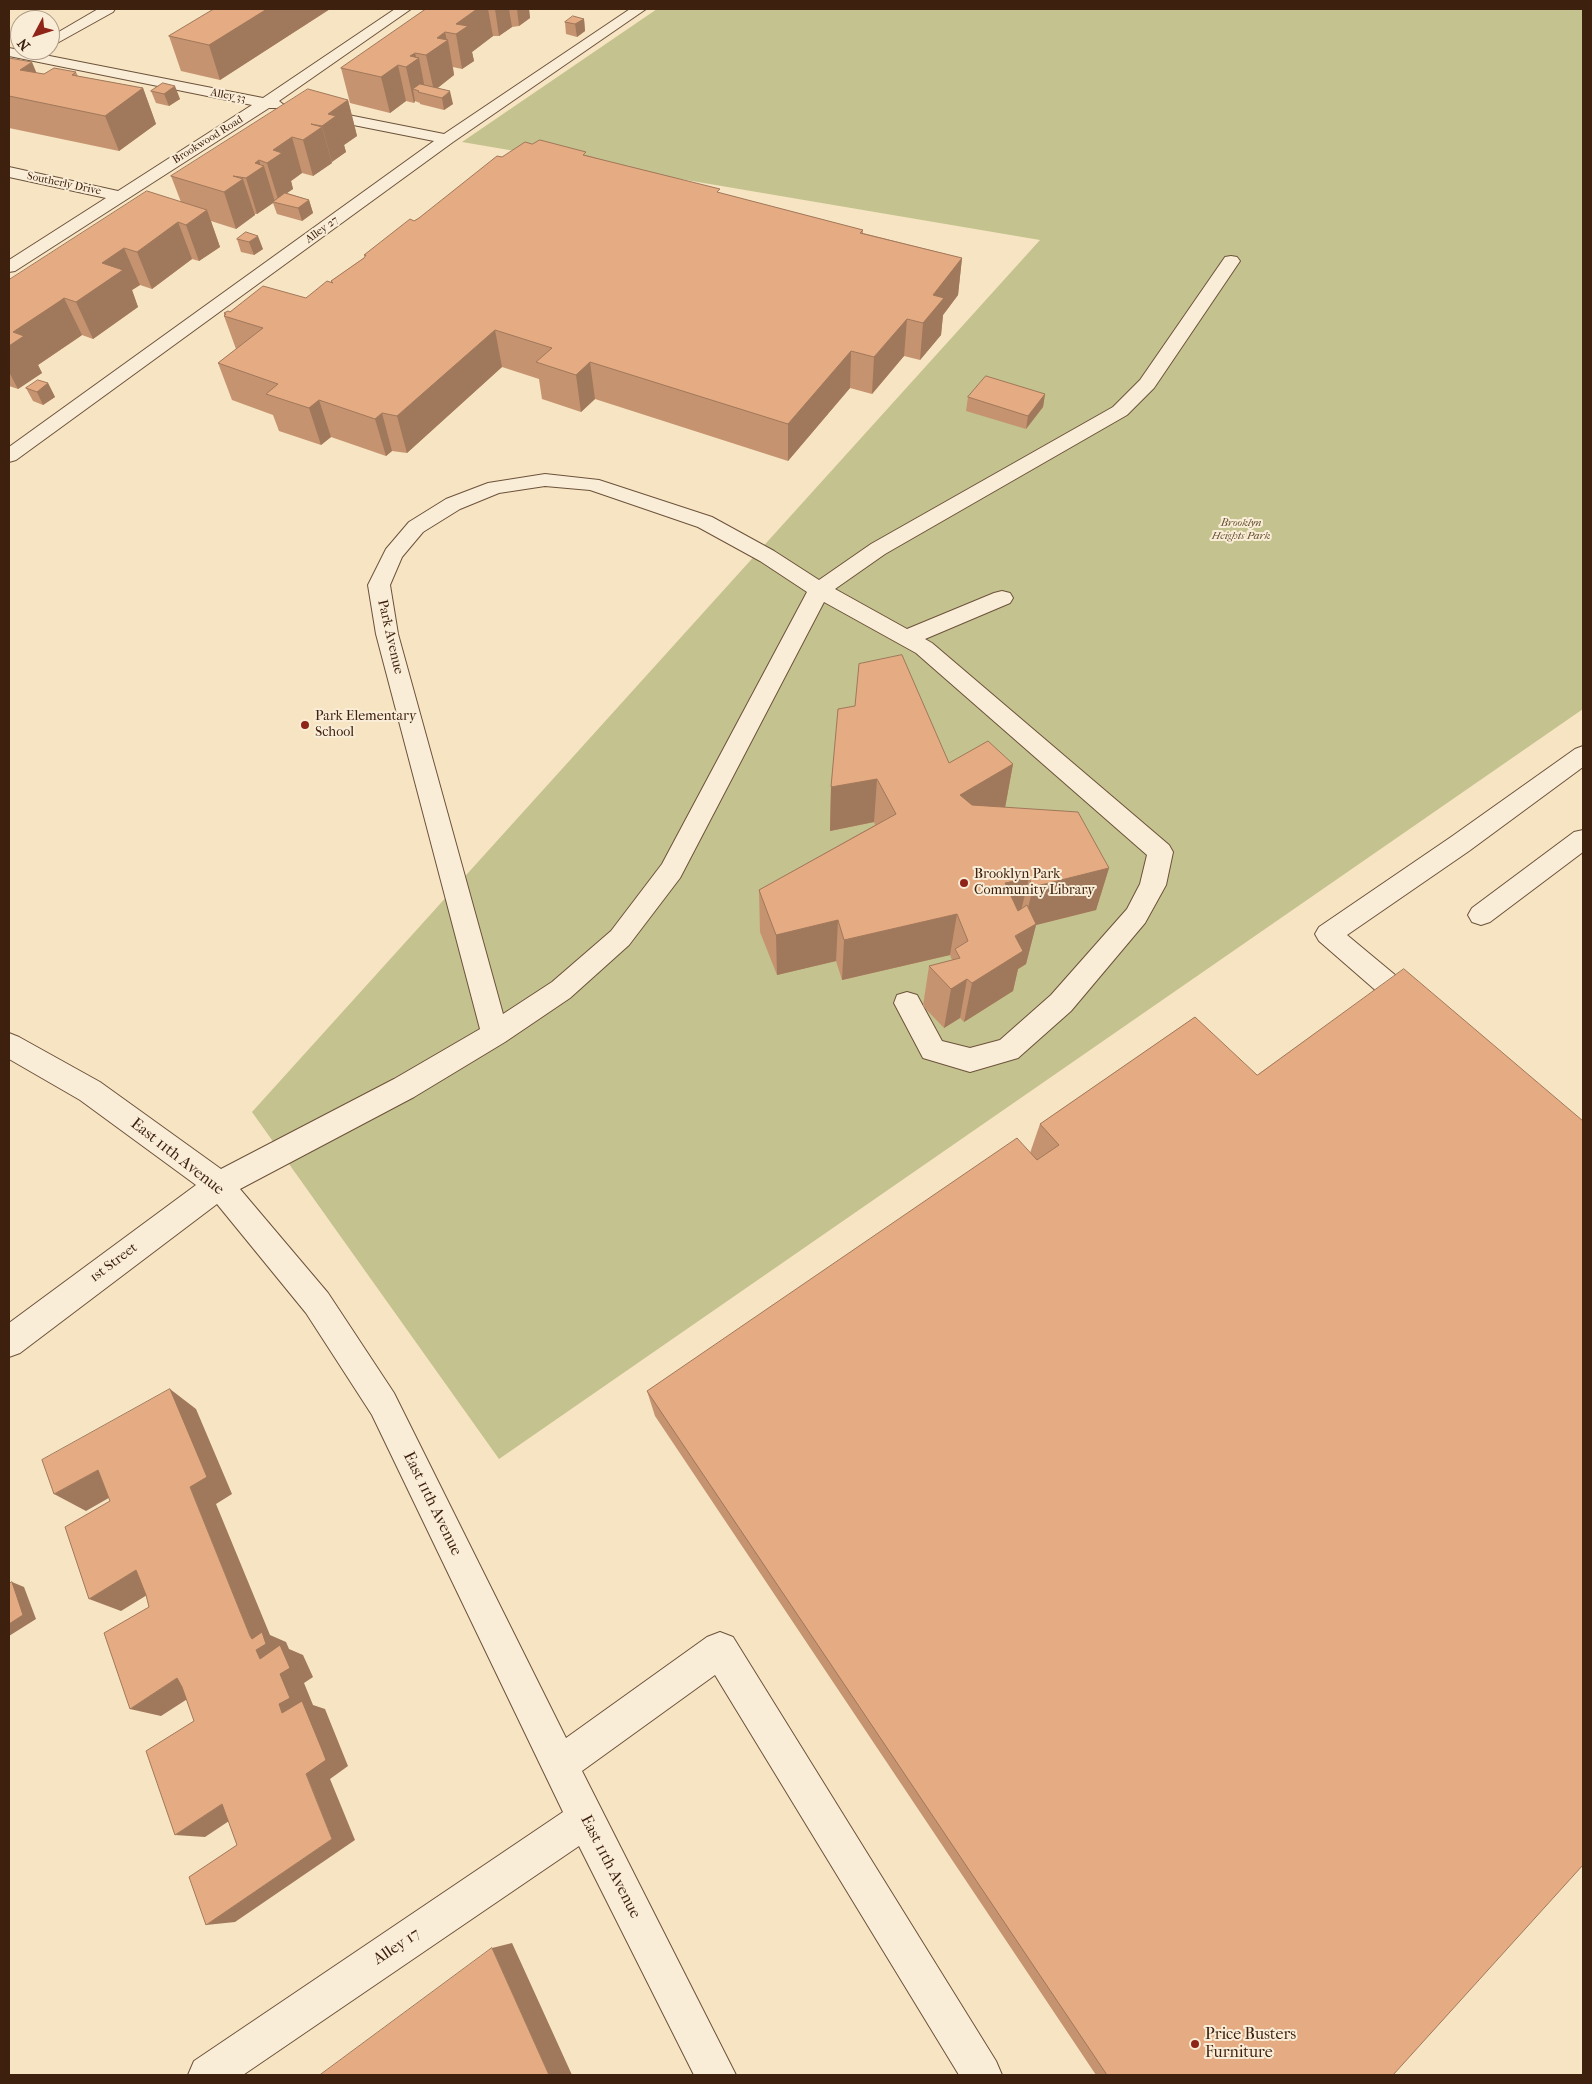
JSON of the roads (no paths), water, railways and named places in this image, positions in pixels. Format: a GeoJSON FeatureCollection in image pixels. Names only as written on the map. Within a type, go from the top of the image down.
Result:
{"type":"FeatureCollection","features":[{"type":"Feature","properties":{"kind":"street"},"geometry":{"type":"LineString","coordinates":[[60,37],[108,9]]}},
{"type":"Feature","properties":{"kind":"street","name":"Brookwood Road"},"geometry":{"type":"LineString","coordinates":[[9,267],[266,103],[404,9]]}},
{"type":"Feature","properties":{"kind":"street","name":"Alley 27"},"geometry":{"type":"LineString","coordinates":[[9,456],[447,139],[639,9]]}},
{"type":"Feature","properties":{"kind":"street","name":"Alley 33"},"geometry":{"type":"LineString","coordinates":[[53,60],[286,107]]}},
{"type":"Feature","properties":{"kind":"street"},"geometry":{"type":"LineString","coordinates":[[40,70],[56,61]]}},
{"type":"Feature","properties":{"kind":"street"},"geometry":{"type":"LineString","coordinates":[[305,111],[447,139]]}},
{"type":"Feature","properties":{"kind":"street","name":"Southerly Drive"},"geometry":{"type":"LineString","coordinates":[[9,172],[120,196]]}},
{"type":"Feature","properties":{"kind":"street"},"geometry":{"type":"LineString","coordinates":[[819,590],[878,549],[1120,411],[1147,384],[1231,261]]}},
{"type":"Feature","properties":{"kind":"street","name":"Park Avenue"},"geometry":{"type":"LineString","coordinates":[[495,1034],[387,634],[379,585],[393,554],[416,527],[453,504],[495,487],[545,480],[592,484],[705,522],[767,556],[819,590],[924,648],[1160,852],[1153,885],[1136,916],[1061,1003],[1008,1050],[970,1060],[933,1050],[908,1003]]}},
{"type":"Feature","properties":{"kind":"street","name":"1st Street"},"geometry":{"type":"LineString","coordinates":[[9,1342],[219,1185],[404,1088],[495,1034],[561,990],[620,938],[671,871],[819,590]]}},
{"type":"Feature","properties":{"kind":"street"},"geometry":{"type":"LineString","coordinates":[[906,638],[1002,598]]}},
{"type":"Feature","properties":{"kind":"street"},"geometry":{"type":"LineString","coordinates":[[1434,1024],[1328,934],[1460,844],[1583,755]]}},
{"type":"Feature","properties":{"kind":"street"},"geometry":{"type":"LineString","coordinates":[[1481,915],[1583,839]]}},
{"type":"Feature","properties":{"kind":"street","name":"East 11th Avenue"},"geometry":{"type":"LineString","coordinates":[[9,1045],[90,1092],[219,1185],[317,1303],[383,1404],[586,1819],[716,2075]]}},
{"type":"Feature","properties":{"kind":"street"},"geometry":{"type":"LineString","coordinates":[[560,1764],[720,1650],[982,2075]]}},
{"type":"Feature","properties":{"kind":"street","name":"Alley 17"},"geometry":{"type":"LineString","coordinates":[[208,2075],[586,1819]]}},
{"type":"Feature","properties":{"kind":"place","name":"Park Elementary School"},"geometry":{"type":"Point","coordinates":[305,725]}},
{"type":"Feature","properties":{"kind":"place","name":"Brooklyn Park Community Library"},"geometry":{"type":"Point","coordinates":[964,883]}},
{"type":"Feature","properties":{"kind":"place","name":"Price Busters Furniture"},"geometry":{"type":"Point","coordinates":[1195,2044]}},
{"type":"Feature","properties":{"kind":"park label","name":"Brooklyn Heights Park"},"geometry":{"type":"Point","coordinates":[1241,529]}}]}
